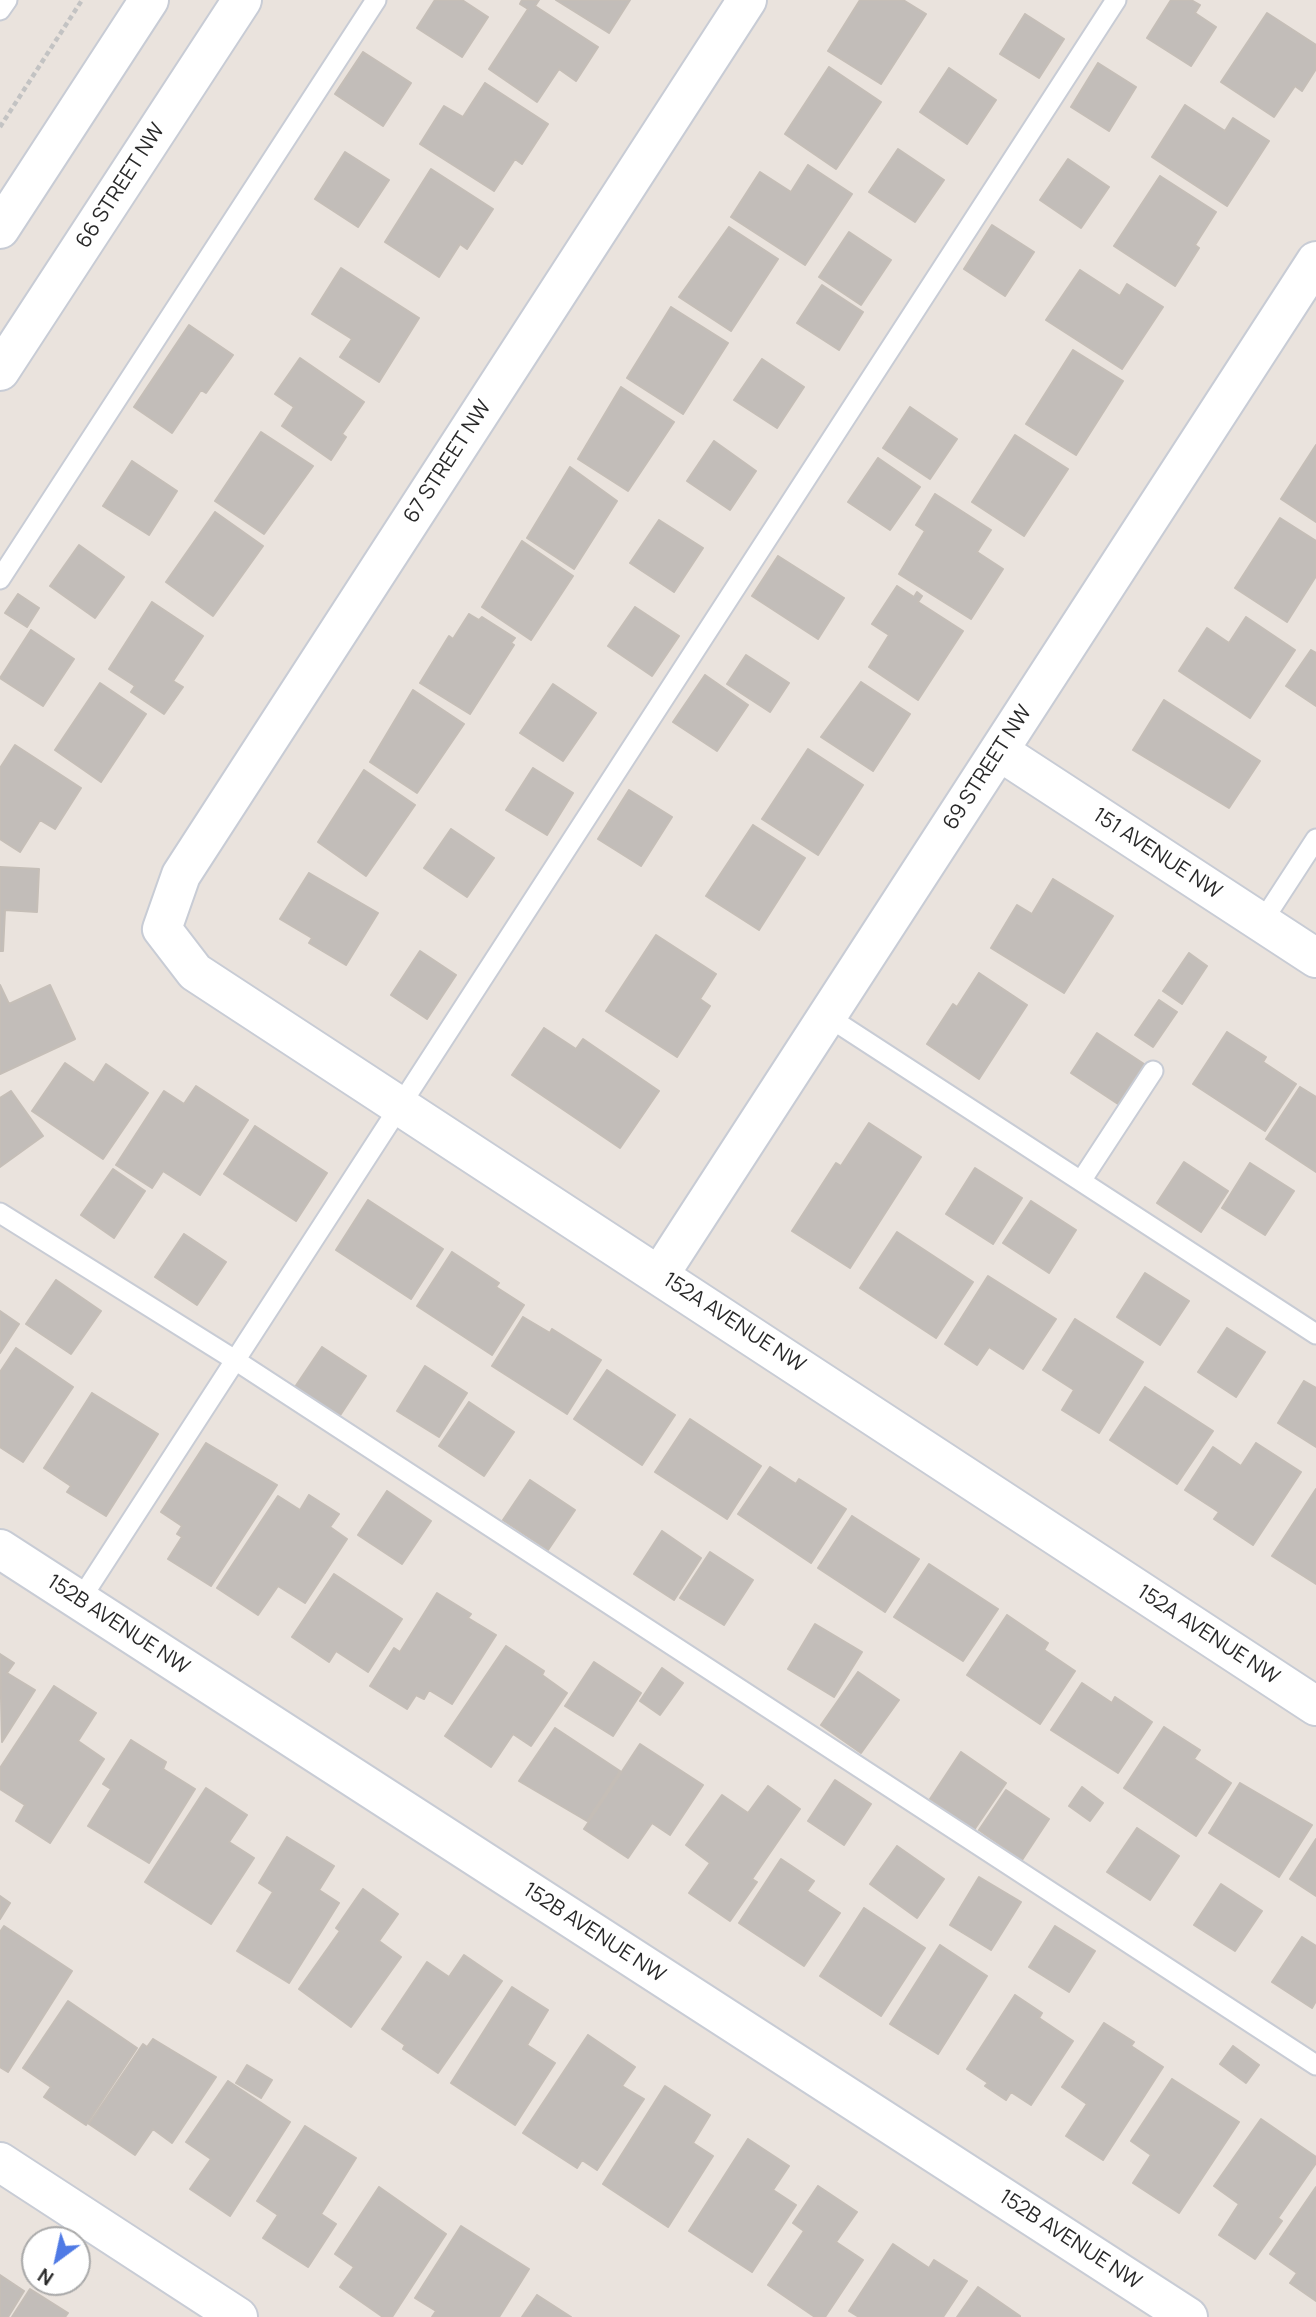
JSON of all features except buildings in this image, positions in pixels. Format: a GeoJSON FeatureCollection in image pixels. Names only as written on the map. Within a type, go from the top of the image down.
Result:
{"type":"FeatureCollection","features":[{"type":"Feature","properties":{"kind":"street"},"geometry":{"type":"LineString","coordinates":[[0,229],[149,0]]}},
{"type":"Feature","properties":{"kind":"street","name":"66 STREET NW"},"geometry":{"type":"LineString","coordinates":[[0,372],[242,0]]}},
{"type":"Feature","properties":{"kind":"street","name":"67 STREET NW"},"geometry":{"type":"LineString","coordinates":[[162,929],[181,874],[747,0]]}},
{"type":"Feature","properties":{"kind":"street","name":"69 STREET NW"},"geometry":{"type":"LineString","coordinates":[[660,1274],[1316,261]]}},
{"type":"Feature","properties":{"kind":"street","name":"151 AVENUE NW"},"geometry":{"type":"LineString","coordinates":[[999,751],[1316,958]]}},
{"type":"Feature","properties":{"kind":"street","name":"152A AVENUE NW"},"geometry":{"type":"LineString","coordinates":[[162,929],[195,972],[1316,1706]]}},
{"type":"Feature","properties":{"kind":"street","name":"152B AVENUE NW"},"geometry":{"type":"LineString","coordinates":[[0,1549],[1150,2306],[1188,2317]]}},
{"type":"Feature","properties":{"kind":"street"},"geometry":{"type":"LineString","coordinates":[[0,2162],[239,2317]]}},
{"type":"Feature","properties":{"kind":"lane"},"geometry":{"type":"LineString","coordinates":[[0,10],[7,0]]}},
{"type":"Feature","properties":{"kind":"lane"},"geometry":{"type":"LineString","coordinates":[[0,579],[376,0]]}},
{"type":"Feature","properties":{"kind":"lane"},"geometry":{"type":"LineString","coordinates":[[80,1600],[1116,0]]}},
{"type":"Feature","properties":{"kind":"lane"},"geometry":{"type":"LineString","coordinates":[[1262,922],[1316,839]]}},
{"type":"Feature","properties":{"kind":"lane"},"geometry":{"type":"LineString","coordinates":[[827,1016],[1316,1334]]}},
{"type":"Feature","properties":{"kind":"lane"},"geometry":{"type":"LineString","coordinates":[[1081,1181],[1153,1071]]}},
{"type":"Feature","properties":{"kind":"lane"},"geometry":{"type":"LineString","coordinates":[[0,1213],[235,1360],[1316,2064]]}},
{"type":"Feature","properties":{"kind":"path"},"geometry":{"type":"LineString","coordinates":[[0,127],[82,0]]}}]}
